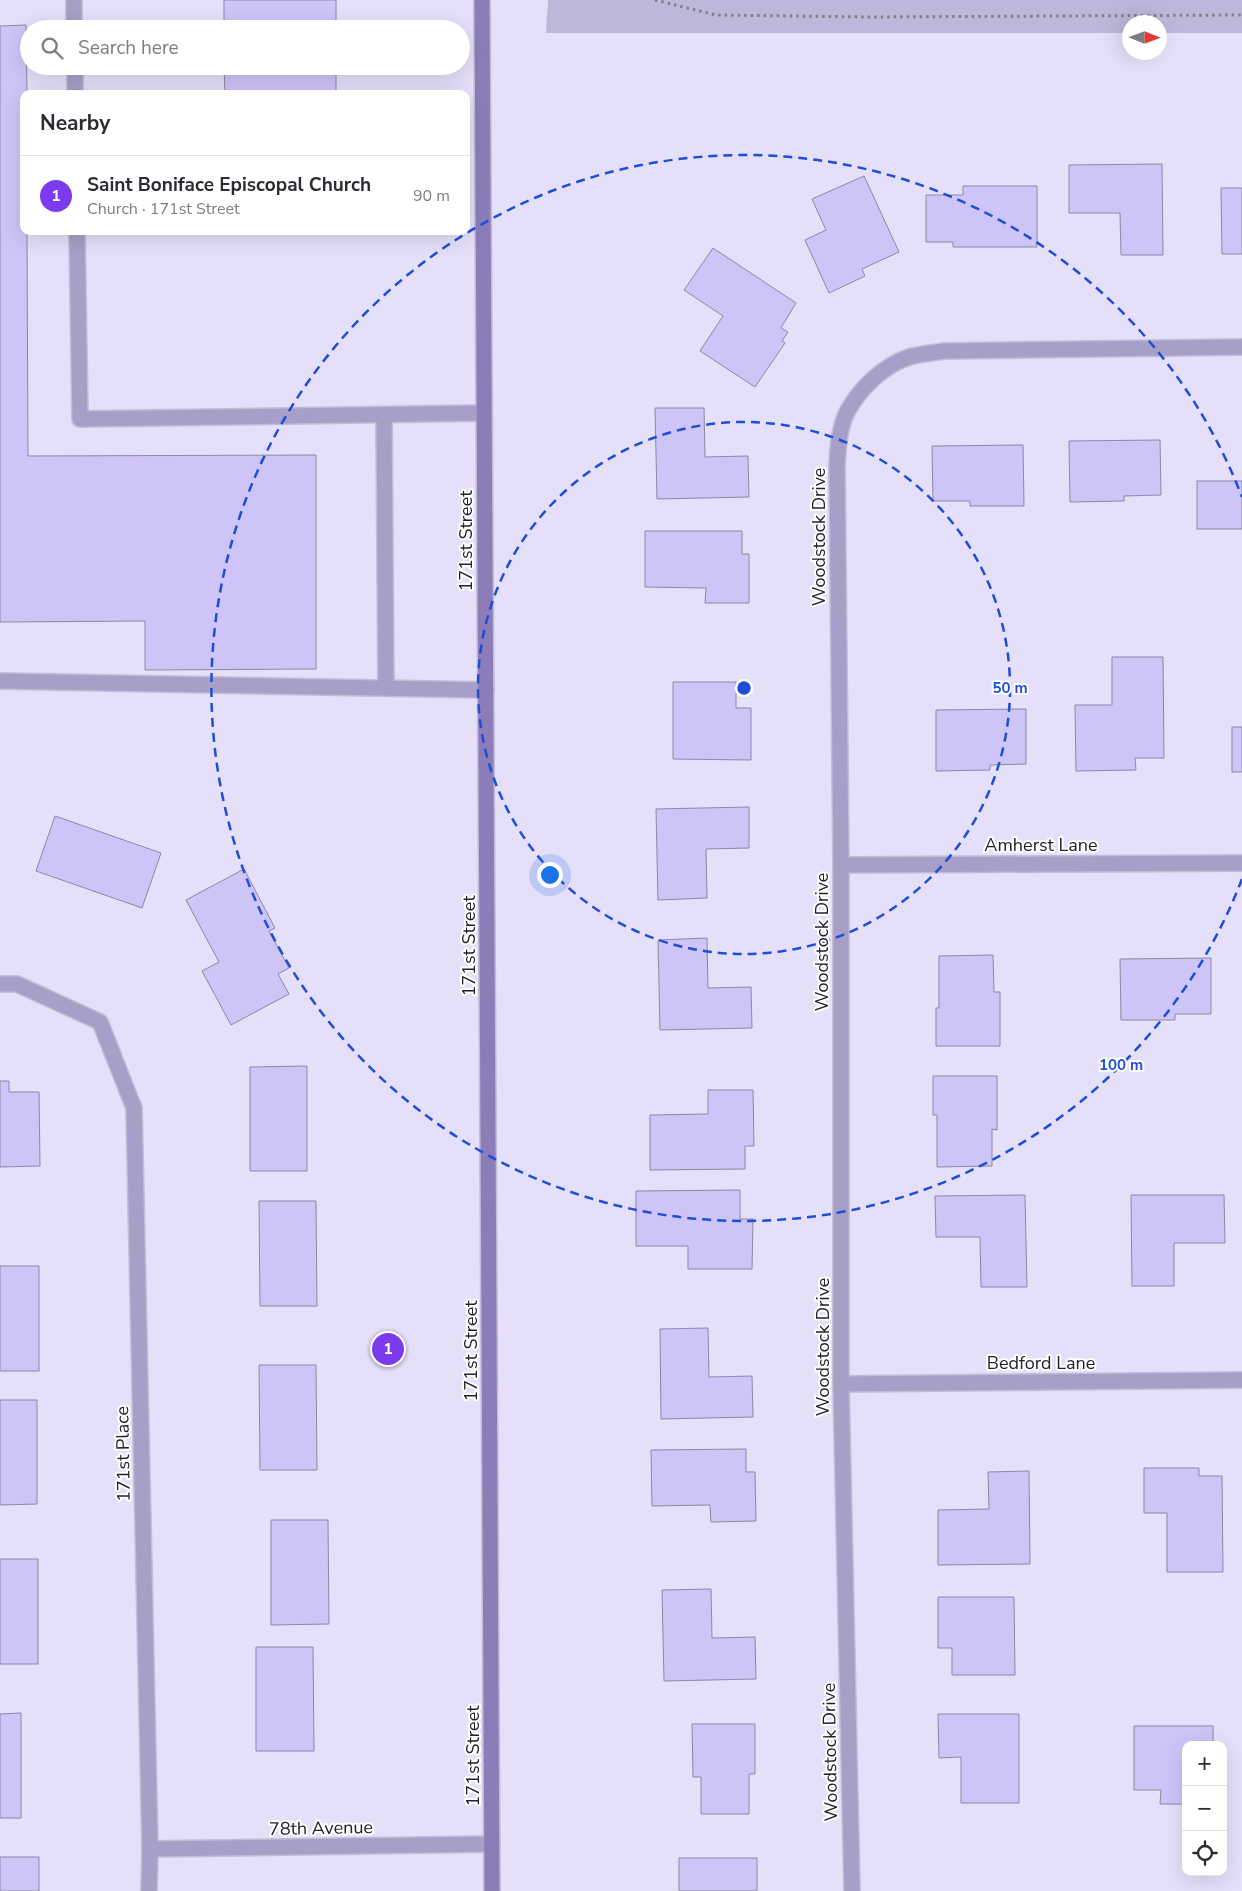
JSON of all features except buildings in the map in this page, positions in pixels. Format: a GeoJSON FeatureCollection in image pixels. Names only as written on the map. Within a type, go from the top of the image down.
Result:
{"type":"FeatureCollection","features":[{"type":"Feature","properties":{"kind":"street"},"geometry":{"type":"LineString","coordinates":[[74,0],[74,20]]}},
{"type":"Feature","properties":{"kind":"street","name":"171st Street"},"geometry":{"type":"LineString","coordinates":[[482,0],[492,1891]]}},
{"type":"Feature","properties":{"kind":"street"},"geometry":{"type":"LineString","coordinates":[[75,75],[75,90]]}},
{"type":"Feature","properties":{"kind":"street"},"geometry":{"type":"LineString","coordinates":[[77,235],[80,419],[484,413]]}},
{"type":"Feature","properties":{"kind":"street","name":"Woodstock Drive"},"geometry":{"type":"LineString","coordinates":[[852,1891],[841,1384],[837,465],[839,438],[847,413],[864,390],[885,368],[910,357],[944,351],[1242,348]]}},
{"type":"Feature","properties":{"kind":"street"},"geometry":{"type":"LineString","coordinates":[[384,415],[386,688]]}},
{"type":"Feature","properties":{"kind":"street"},"geometry":{"type":"LineString","coordinates":[[0,681],[486,690]]}},
{"type":"Feature","properties":{"kind":"street","name":"Amherst Lane"},"geometry":{"type":"LineString","coordinates":[[840,865],[1242,862]]}},
{"type":"Feature","properties":{"kind":"street","name":"171st Place"},"geometry":{"type":"LineString","coordinates":[[0,984],[17,984],[100,1022],[134,1108],[150,1849],[149,1891]]}},
{"type":"Feature","properties":{"kind":"street","name":"Bedford Lane"},"geometry":{"type":"LineString","coordinates":[[841,1384],[1242,1380]]}},
{"type":"Feature","properties":{"kind":"street","name":"78th Avenue"},"geometry":{"type":"LineString","coordinates":[[150,1849],[492,1844]]}},
{"type":"Feature","properties":{"kind":"path"},"geometry":{"type":"LineString","coordinates":[[655,0],[716,15],[860,17],[1242,15]]}},
{"type":"Feature","properties":{"kind":"shaded area"},"geometry":{"type":"Polygon","coordinates":[[[548,0],[1242,0],[1242,33],[1167,33],[1167,15],[1122,15],[1122,33],[546,33],[548,0]]]}},
{"type":"Feature","properties":{"kind":"place","name":"Saint Boniface Episcopal Church"},"geometry":{"type":"Point","coordinates":[388,1349]}}]}
